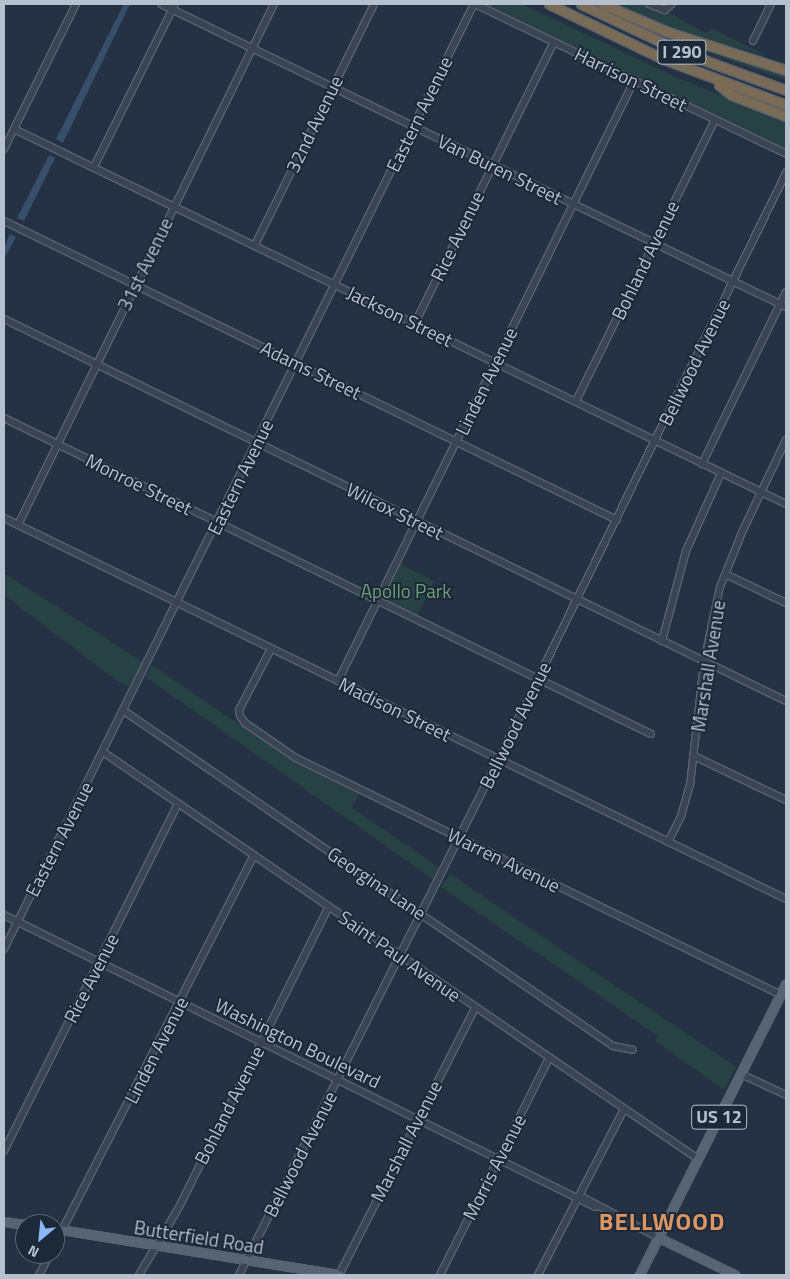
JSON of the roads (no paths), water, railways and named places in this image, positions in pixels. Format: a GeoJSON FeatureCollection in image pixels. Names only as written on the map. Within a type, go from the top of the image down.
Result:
{"type":"FeatureCollection","features":[{"type":"Feature","properties":{"kind":"highway","name":"I 290"},"geometry":{"type":"LineString","coordinates":[[549,4],[710,79],[786,105]]}},
{"type":"Feature","properties":{"kind":"highway","name":"I 290"},"geometry":{"type":"LineString","coordinates":[[581,4],[682,52],[786,90]]}},
{"type":"Feature","properties":{"kind":"highway"},"geometry":{"type":"LineString","coordinates":[[602,4],[668,32],[786,70]]}},
{"type":"Feature","properties":{"kind":"highway"},"geometry":{"type":"LineString","coordinates":[[710,79],[732,95],[786,116]]}},
{"type":"Feature","properties":{"kind":"main road","name":"US 12"},"geometry":{"type":"LineString","coordinates":[[640,1275],[786,985]]}},
{"type":"Feature","properties":{"kind":"main road","name":"Butterfield Road"},"geometry":{"type":"LineString","coordinates":[[65,1231],[339,1275]]}},
{"type":"Feature","properties":{"kind":"main road","name":"Washington Boulevard"},"geometry":{"type":"LineString","coordinates":[[659,1238],[735,1275]]}},
{"type":"Feature","properties":{"kind":"street"},"geometry":{"type":"LineString","coordinates":[[4,149],[76,4]]}},
{"type":"Feature","properties":{"kind":"street","name":"Van Buren Street"},"geometry":{"type":"LineString","coordinates":[[161,4],[174,7],[332,88],[783,306]]}},
{"type":"Feature","properties":{"kind":"street","name":"31st Avenue"},"geometry":{"type":"LineString","coordinates":[[18,524],[274,4]]}},
{"type":"Feature","properties":{"kind":"street","name":"32nd Avenue"},"geometry":{"type":"LineString","coordinates":[[255,245],[374,4]]}},
{"type":"Feature","properties":{"kind":"street","name":"Harrison Street"},"geometry":{"type":"LineString","coordinates":[[474,4],[786,154]]}},
{"type":"Feature","properties":{"kind":"street","name":"Eastern Avenue"},"geometry":{"type":"LineString","coordinates":[[4,949],[218,523],[474,4]]}},
{"type":"Feature","properties":{"kind":"street"},"geometry":{"type":"LineString","coordinates":[[649,4],[665,10],[671,5]]}},
{"type":"Feature","properties":{"kind":"street"},"geometry":{"type":"LineString","coordinates":[[753,41],[771,4]]}},
{"type":"Feature","properties":{"kind":"street"},"geometry":{"type":"LineString","coordinates":[[94,167],[174,7]]}},
{"type":"Feature","properties":{"kind":"street","name":"Rice Avenue"},"geometry":{"type":"LineString","coordinates":[[415,323],[554,42]]}},
{"type":"Feature","properties":{"kind":"street","name":"Linden Avenue"},"geometry":{"type":"LineString","coordinates":[[338,681],[634,81]]}},
{"type":"Feature","properties":{"kind":"street","name":"Bohland Avenue"},"geometry":{"type":"LineString","coordinates":[[576,401],[715,120]]}},
{"type":"Feature","properties":{"kind":"street","name":"Jackson Street"},"geometry":{"type":"LineString","coordinates":[[14,129],[786,504]]}},
{"type":"Feature","properties":{"kind":"street","name":"Bellwood Avenue"},"geometry":{"type":"LineString","coordinates":[[239,1275],[460,838],[786,173]]}},
{"type":"Feature","properties":{"kind":"street","name":"Adams Street"},"geometry":{"type":"LineString","coordinates":[[4,221],[617,520]]}},
{"type":"Feature","properties":{"kind":"street"},"geometry":{"type":"LineString","coordinates":[[702,464],[783,306],[786,292]]}},
{"type":"Feature","properties":{"kind":"street","name":"Wilcox Street"},"geometry":{"type":"LineString","coordinates":[[4,319],[416,522],[786,701]]}},
{"type":"Feature","properties":{"kind":"street","name":"Monroe Street"},"geometry":{"type":"LineString","coordinates":[[4,418],[650,734]]}},
{"type":"Feature","properties":{"kind":"street","name":"Marshall Avenue"},"geometry":{"type":"LineString","coordinates":[[668,842],[687,802],[704,662],[711,624],[725,574],[786,440]]}},
{"type":"Feature","properties":{"kind":"street"},"geometry":{"type":"LineString","coordinates":[[662,641],[686,551],[721,473]]}},
{"type":"Feature","properties":{"kind":"street","name":"Madison Street"},"geometry":{"type":"LineString","coordinates":[[4,518],[786,899]]}},
{"type":"Feature","properties":{"kind":"street"},"geometry":{"type":"LineString","coordinates":[[725,574],[786,603]]}},
{"type":"Feature","properties":{"kind":"street","name":"Warren Avenue"},"geometry":{"type":"LineString","coordinates":[[271,649],[239,710],[245,723],[296,758],[782,995]]}},
{"type":"Feature","properties":{"kind":"street","name":"Georgina Lane"},"geometry":{"type":"LineString","coordinates":[[124,711],[614,1046],[633,1050]]}},
{"type":"Feature","properties":{"kind":"street","name":"Saint Paul Avenue"},"geometry":{"type":"LineString","coordinates":[[103,752],[698,1159]]}},
{"type":"Feature","properties":{"kind":"street"},"geometry":{"type":"LineString","coordinates":[[694,756],[786,800]]}},
{"type":"Feature","properties":{"kind":"street","name":"Rice Avenue"},"geometry":{"type":"LineString","coordinates":[[4,1151],[178,804]]}},
{"type":"Feature","properties":{"kind":"street","name":"Linden Avenue"},"geometry":{"type":"LineString","coordinates":[[65,1219],[180,1002],[254,855]]}},
{"type":"Feature","properties":{"kind":"street","name":"Bohland Avenue"},"geometry":{"type":"LineString","coordinates":[[139,1275],[156,1246],[329,906]]}},
{"type":"Feature","properties":{"kind":"street","name":"Washington Boulevard"},"geometry":{"type":"LineString","coordinates":[[4,915],[417,1120],[578,1198],[582,1197],[596,1207],[659,1238]]}},
{"type":"Feature","properties":{"kind":"street","name":"Marshall Avenue"},"geometry":{"type":"LineString","coordinates":[[339,1275],[475,1008]]}},
{"type":"Feature","properties":{"kind":"street","name":"Morris Avenue"},"geometry":{"type":"LineString","coordinates":[[440,1275],[549,1058]]}},
{"type":"Feature","properties":{"kind":"street"},"geometry":{"type":"LineString","coordinates":[[742,1074],[786,1095]]}},
{"type":"Feature","properties":{"kind":"street"},"geometry":{"type":"LineString","coordinates":[[538,1275],[624,1109]]}},
{"type":"Feature","properties":{"kind":"water"},"geometry":{"type":"Polygon","coordinates":[[[124,4],[130,4],[63,143],[56,139],[124,4]]]}},
{"type":"Feature","properties":{"kind":"water"},"geometry":{"type":"Polygon","coordinates":[[[49,155],[55,158],[24,221],[17,218],[49,155]]]}},
{"type":"Feature","properties":{"kind":"water"},"geometry":{"type":"Polygon","coordinates":[[[10,234],[16,237],[4,259],[4,247],[10,234]]]}},
{"type":"Feature","properties":{"kind":"district","name":"BELLWOOD"},"geometry":{"type":"Point","coordinates":[662,1222]}},
{"type":"Feature","properties":{"kind":"park label","name":"Apollo Park"},"geometry":{"type":"Point","coordinates":[406,591]}}]}
